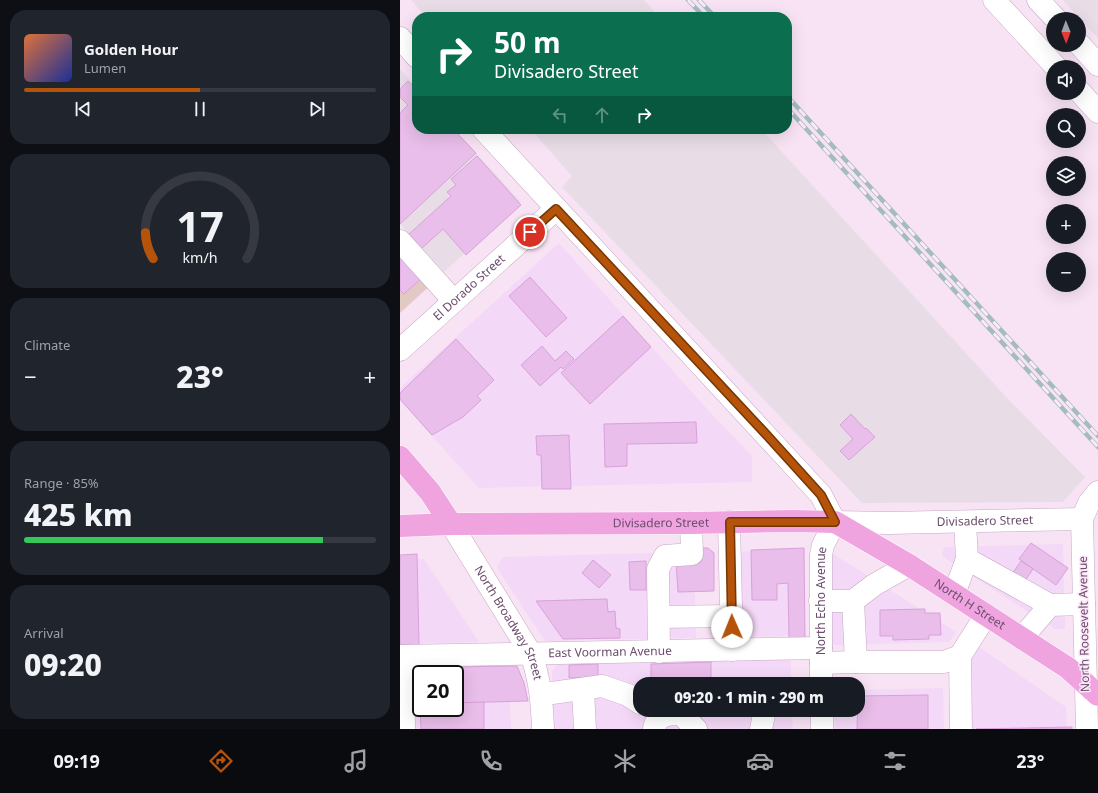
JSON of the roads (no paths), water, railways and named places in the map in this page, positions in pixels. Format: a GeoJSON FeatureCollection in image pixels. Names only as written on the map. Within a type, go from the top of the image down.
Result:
{"type":"FeatureCollection","features":[{"type":"Feature","properties":{"kind":"main road"},"geometry":{"type":"LineString","coordinates":[[400,457],[430,492],[451,524]]}},
{"type":"Feature","properties":{"kind":"main road","name":"Divisadero Street"},"geometry":{"type":"LineString","coordinates":[[400,526],[451,524],[835,522]]}},
{"type":"Feature","properties":{"kind":"main road","name":"North H Street"},"geometry":{"type":"LineString","coordinates":[[835,522],[909,565],[1022,638],[1068,668],[1092,689]]}},
{"type":"Feature","properties":{"kind":"street"},"geometry":{"type":"LineString","coordinates":[[994,0],[1050,60]]}},
{"type":"Feature","properties":{"kind":"street"},"geometry":{"type":"LineString","coordinates":[[1038,0],[1049,12]]}},
{"type":"Feature","properties":{"kind":"street"},"geometry":{"type":"LineString","coordinates":[[400,38],[412,51]]}},
{"type":"Feature","properties":{"kind":"street"},"geometry":{"type":"LineString","coordinates":[[1086,51],[1098,64]]}},
{"type":"Feature","properties":{"kind":"street"},"geometry":{"type":"LineString","coordinates":[[1086,99],[1098,112]]}},
{"type":"Feature","properties":{"kind":"street"},"geometry":{"type":"LineString","coordinates":[[487,134],[821,495],[835,522]]}},
{"type":"Feature","properties":{"kind":"street","name":"El Dorado Street"},"geometry":{"type":"LineString","coordinates":[[400,350],[556,209]]}},
{"type":"Feature","properties":{"kind":"street"},"geometry":{"type":"LineString","coordinates":[[400,241],[454,301]]}},
{"type":"Feature","properties":{"kind":"street"},"geometry":{"type":"LineString","coordinates":[[1082,519],[1089,503],[1098,492]]}},
{"type":"Feature","properties":{"kind":"street","name":"Divisadero Street"},"geometry":{"type":"LineString","coordinates":[[835,522],[966,522],[1082,519]]}},
{"type":"Feature","properties":{"kind":"street","name":"North Roosevelt Avenue"},"geometry":{"type":"LineString","coordinates":[[1082,519],[1084,604],[1092,689],[1087,729]]}},
{"type":"Feature","properties":{"kind":"street"},"geometry":{"type":"LineString","coordinates":[[730,522],[732,650]]}},
{"type":"Feature","properties":{"kind":"street","name":"North Echo Avenue"},"geometry":{"type":"LineString","coordinates":[[821,665],[820,555],[823,545],[835,522]]}},
{"type":"Feature","properties":{"kind":"street"},"geometry":{"type":"LineString","coordinates":[[954,594],[966,558],[966,522]]}},
{"type":"Feature","properties":{"kind":"street"},"geometry":{"type":"LineString","coordinates":[[659,652],[658,570],[666,556],[692,554],[691,523]]}},
{"type":"Feature","properties":{"kind":"street","name":"North Broadway Street"},"geometry":{"type":"LineString","coordinates":[[451,524],[531,654],[541,692],[543,729]]}},
{"type":"Feature","properties":{"kind":"street"},"geometry":{"type":"LineString","coordinates":[[966,558],[1050,605],[1084,604]]}},
{"type":"Feature","properties":{"kind":"street"},"geometry":{"type":"LineString","coordinates":[[820,601],[853,601],[874,585],[909,565]]}},
{"type":"Feature","properties":{"kind":"street"},"geometry":{"type":"LineString","coordinates":[[853,601],[856,662]]}},
{"type":"Feature","properties":{"kind":"street"},"geometry":{"type":"LineString","coordinates":[[1022,638],[1050,605]]}},
{"type":"Feature","properties":{"kind":"street"},"geometry":{"type":"LineString","coordinates":[[961,729],[960,656],[986,615]]}},
{"type":"Feature","properties":{"kind":"street"},"geometry":{"type":"LineString","coordinates":[[659,617],[731,616]]}},
{"type":"Feature","properties":{"kind":"street","name":"East Voorman Avenue"},"geometry":{"type":"LineString","coordinates":[[401,656],[732,650],[821,665],[856,662],[944,662],[960,656]]}},
{"type":"Feature","properties":{"kind":"street"},"geometry":{"type":"LineString","coordinates":[[401,656],[404,729]]}},
{"type":"Feature","properties":{"kind":"street"},"geometry":{"type":"LineString","coordinates":[[541,692],[552,693],[583,690],[602,686],[628,695],[633,698]]}},
{"type":"Feature","properties":{"kind":"street"},"geometry":{"type":"LineString","coordinates":[[583,690],[585,729]]}},
{"type":"Feature","properties":{"kind":"street"},"geometry":{"type":"LineString","coordinates":[[686,717],[696,729]]}},
{"type":"Feature","properties":{"kind":"street"},"geometry":{"type":"LineString","coordinates":[[760,729],[763,717]]}},
{"type":"Feature","properties":{"kind":"street"},"geometry":{"type":"LineString","coordinates":[[822,717],[822,729]]}},
{"type":"Feature","properties":{"kind":"railway"},"geometry":{"type":"LineString","coordinates":[[688,0],[699,12]]}},
{"type":"Feature","properties":{"kind":"railway"},"geometry":{"type":"LineString","coordinates":[[699,0],[710,12]]}},
{"type":"Feature","properties":{"kind":"railway"},"geometry":{"type":"LineString","coordinates":[[792,101],[1098,436]]}},
{"type":"Feature","properties":{"kind":"railway"},"geometry":{"type":"LineString","coordinates":[[792,113],[1098,447]]}}]}
